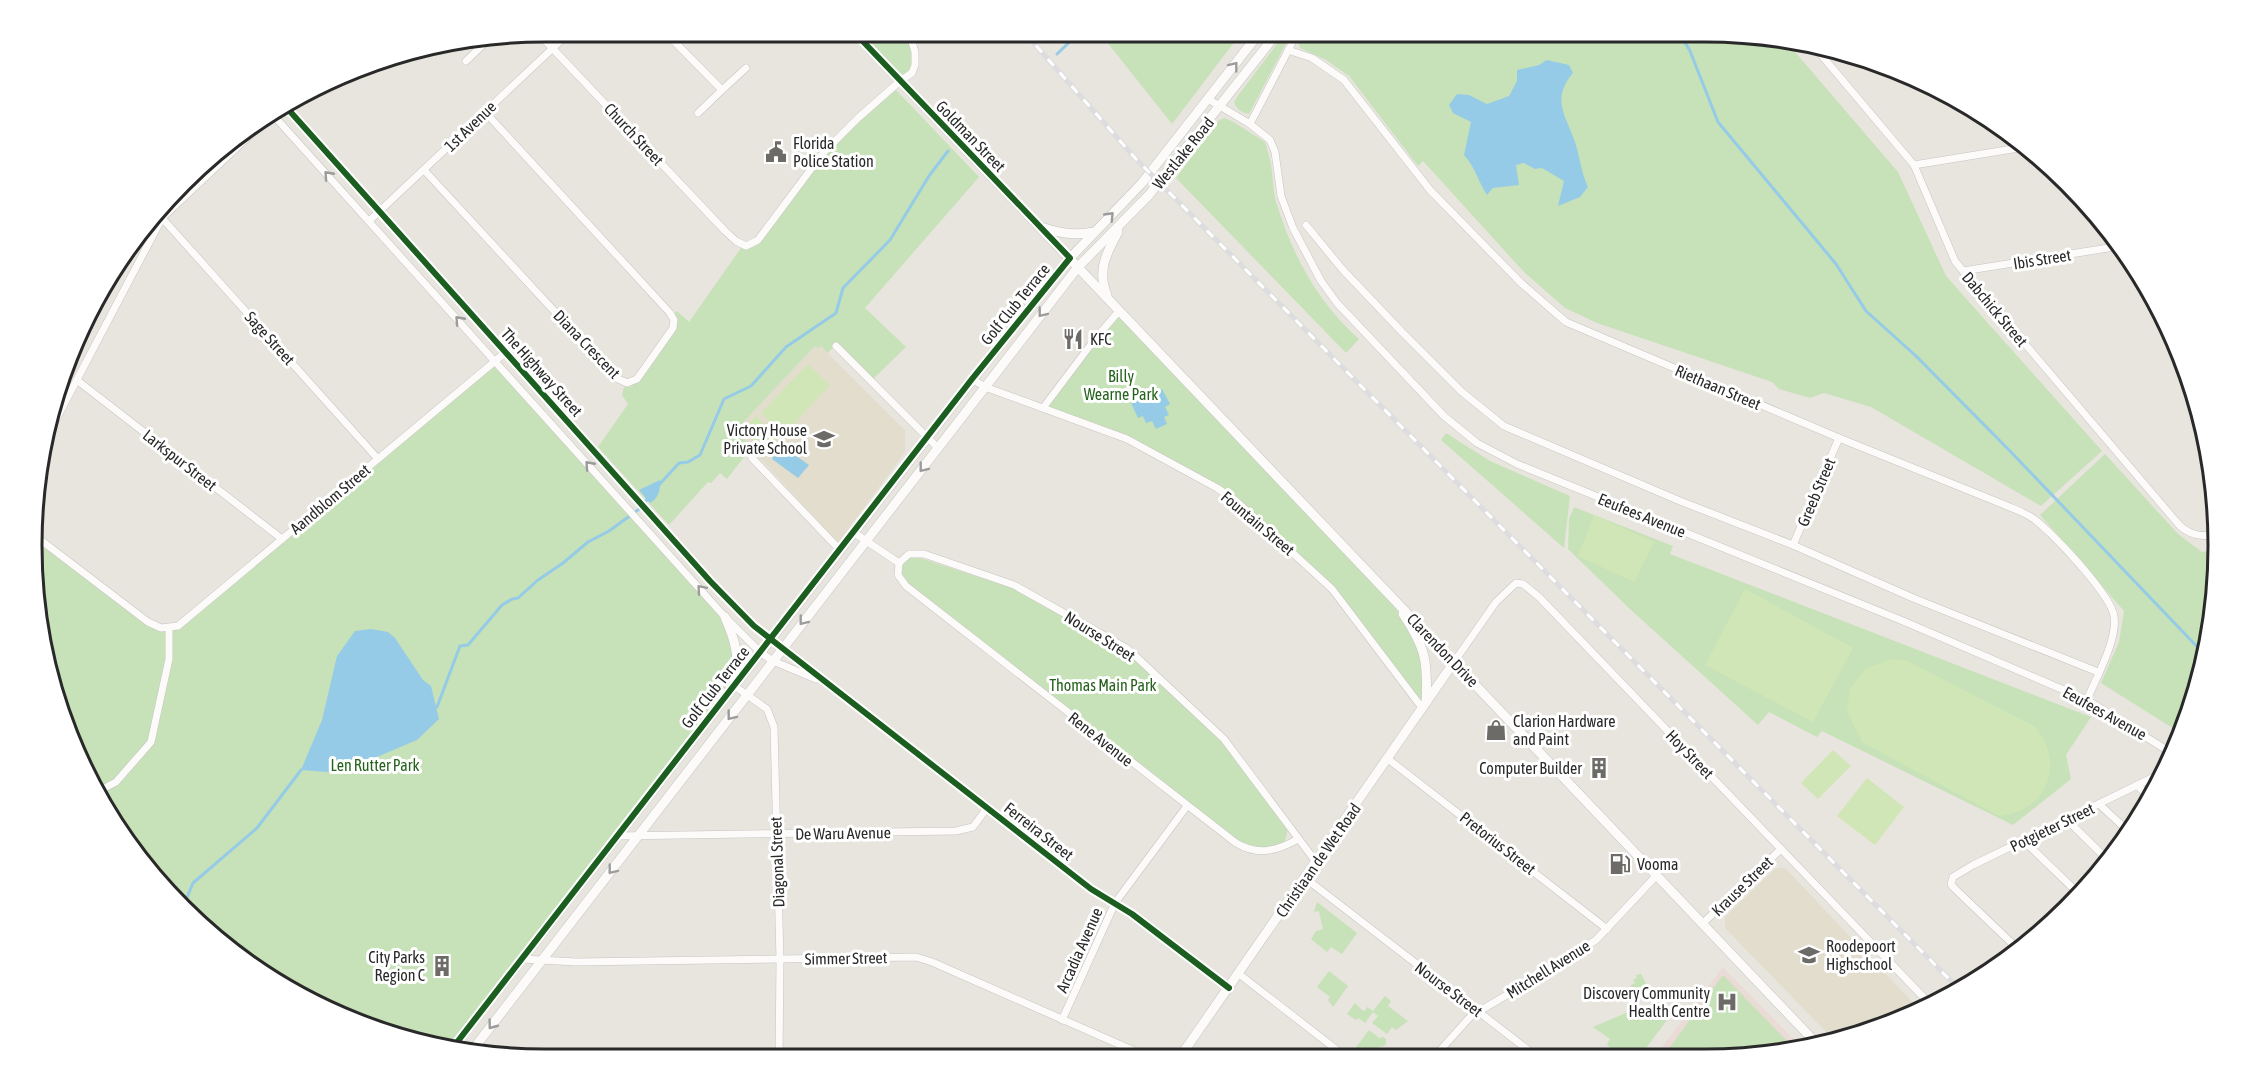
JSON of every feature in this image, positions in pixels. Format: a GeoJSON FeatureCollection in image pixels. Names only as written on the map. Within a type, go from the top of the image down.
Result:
{"type":"FeatureCollection","features":[{"type":"Feature","properties":{"kind":"street","name":"Church Street"},"geometry":{"type":"LineString","coordinates":[[546,42],[730,236],[746,246],[758,240],[823,153],[858,117],[900,81]]}},
{"type":"Feature","properties":{"kind":"street","name":"1st Avenue"},"geometry":{"type":"LineString","coordinates":[[369,221],[559,42]]}},
{"type":"Feature","properties":{"kind":"street"},"geometry":{"type":"LineString","coordinates":[[675,42],[722,90]]}},
{"type":"Feature","properties":{"kind":"street","name":"Goldman Street"},"geometry":{"type":"LineString","coordinates":[[863,42],[1070,258]]}},
{"type":"Feature","properties":{"kind":"street"},"geometry":{"type":"LineString","coordinates":[[900,81],[912,73],[915,64],[912,42]]}},
{"type":"Feature","properties":{"kind":"street","name":"Westlake Road"},"geometry":{"type":"LineString","coordinates":[[1070,258],[1142,183],[1252,42]]}},
{"type":"Feature","properties":{"kind":"street","name":"Westlake Road"},"geometry":{"type":"LineString","coordinates":[[1078,267],[1122,225],[1149,195],[1270,42]]}},
{"type":"Feature","properties":{"kind":"street"},"geometry":{"type":"LineString","coordinates":[[1250,124],[1291,42]]}},
{"type":"Feature","properties":{"kind":"street"},"geometry":{"type":"LineString","coordinates":[[466,61],[483,46]]}},
{"type":"Feature","properties":{"kind":"street","name":"Riethaan Street"},"geometry":{"type":"LineString","coordinates":[[1288,50],[1312,58],[1344,80],[1430,190],[1521,283],[1566,322],[1839,438],[2006,505],[2031,517],[2055,536],[2101,592],[2114,615],[2111,639],[2087,700]]}},
{"type":"Feature","properties":{"kind":"street","name":"Dabchick Street"},"geometry":{"type":"LineString","coordinates":[[1822,56],[1914,165],[1955,261],[1963,271],[2181,525],[2195,535],[2208,535]]}},
{"type":"Feature","properties":{"kind":"street"},"geometry":{"type":"LineString","coordinates":[[698,113],[746,68]]}},
{"type":"Feature","properties":{"kind":"street","name":"Eeufees Avenue"},"geometry":{"type":"LineString","coordinates":[[1208,99],[1264,133],[1273,146],[1281,196],[1290,221],[1327,291],[1444,416],[1477,443],[1517,464],[1914,626],[2087,700],[2165,749]]}},
{"type":"Feature","properties":{"kind":"street","name":"The Highway Street"},"geometry":{"type":"LineString","coordinates":[[290,112],[729,601],[769,639],[782,648]]}},
{"type":"Feature","properties":{"kind":"street","name":"Diana Crescent"},"geometry":{"type":"LineString","coordinates":[[424,170],[616,378],[627,382],[638,379],[673,328],[674,320],[670,313],[485,112]]}},
{"type":"Feature","properties":{"kind":"street","name":"The Highway Street"},"geometry":{"type":"LineString","coordinates":[[277,120],[725,617],[773,661]]}},
{"type":"Feature","properties":{"kind":"street"},"geometry":{"type":"LineString","coordinates":[[1914,165],[2014,149]]}},
{"type":"Feature","properties":{"kind":"street"},"geometry":{"type":"LineString","coordinates":[[171,210],[234,150]]}},
{"type":"Feature","properties":{"kind":"street","name":"Sage Street"},"geometry":{"type":"LineString","coordinates":[[163,219],[378,459]]}},
{"type":"Feature","properties":{"kind":"street"},"geometry":{"type":"LineString","coordinates":[[59,416],[159,223]]}},
{"type":"Feature","properties":{"kind":"street"},"geometry":{"type":"LineString","coordinates":[[1110,302],[1104,286],[1103,267],[1107,252],[1122,225]]}},
{"type":"Feature","properties":{"kind":"street","name":"Eeufees Avenue"},"geometry":{"type":"LineString","coordinates":[[1306,225],[1342,270],[1462,392],[1494,420],[1522,435],[1793,545],[1913,598],[2098,672]]}},
{"type":"Feature","properties":{"kind":"street"},"geometry":{"type":"LineString","coordinates":[[1039,226],[1068,234],[1095,232]]}},
{"type":"Feature","properties":{"kind":"street","name":"Ibis Street"},"geometry":{"type":"LineString","coordinates":[[1963,271],[2110,248]]}},
{"type":"Feature","properties":{"kind":"street","name":"Clarendon Drive"},"geometry":{"type":"LineString","coordinates":[[1070,258],[1811,1037]]}},
{"type":"Feature","properties":{"kind":"street","name":"Golf Club Terrace"},"geometry":{"type":"LineString","coordinates":[[458,1041],[972,379],[1070,258]]}},
{"type":"Feature","properties":{"kind":"street","name":"Golf Club Terrace"},"geometry":{"type":"LineString","coordinates":[[477,1044],[1078,267]]}},
{"type":"Feature","properties":{"kind":"street"},"geometry":{"type":"LineString","coordinates":[[1043,408],[1119,311]]}},
{"type":"Feature","properties":{"kind":"street"},"geometry":{"type":"LineString","coordinates":[[837,346],[938,448]]}},
{"type":"Feature","properties":{"kind":"street","name":"Aandblom Street"},"geometry":{"type":"LineString","coordinates":[[169,628],[178,626],[506,352]]}},
{"type":"Feature","properties":{"kind":"street","name":"Fountain Street"},"geometry":{"type":"LineString","coordinates":[[972,379],[985,387],[1138,444],[1236,501],[1332,589],[1424,707]]}},
{"type":"Feature","properties":{"kind":"street","name":"Larkspur Street"},"geometry":{"type":"LineString","coordinates":[[78,381],[282,539]]}},
{"type":"Feature","properties":{"kind":"street","name":"Greeb Street"},"geometry":{"type":"LineString","coordinates":[[1793,545],[1839,438]]}},
{"type":"Feature","properties":{"kind":"street"},"geometry":{"type":"LineString","coordinates":[[752,458],[840,550]]}},
{"type":"Feature","properties":{"kind":"street"},"geometry":{"type":"LineString","coordinates":[[853,532],[899,563]]}},
{"type":"Feature","properties":{"kind":"street"},"geometry":{"type":"LineString","coordinates":[[42,541],[148,622],[162,628],[169,628],[170,659],[151,742],[116,782],[104,788]]}},
{"type":"Feature","properties":{"kind":"street","name":"Nourse Street"},"geometry":{"type":"LineString","coordinates":[[899,563],[909,555],[924,554],[1005,581],[1128,649],[1224,739],[1316,862]]}},
{"type":"Feature","properties":{"kind":"street","name":"Rene Avenue"},"geometry":{"type":"LineString","coordinates":[[899,563],[898,575],[906,586],[1236,843],[1250,850],[1267,851],[1278,849],[1298,838]]}},
{"type":"Feature","properties":{"kind":"street","name":"Hoy Street"},"geometry":{"type":"LineString","coordinates":[[1454,662],[1502,595],[1516,583],[1523,584],[1539,597],[1924,998]]}},
{"type":"Feature","properties":{"kind":"street"},"geometry":{"type":"LineString","coordinates":[[1392,597],[1424,650],[1427,669],[1424,707]]}},
{"type":"Feature","properties":{"kind":"street"},"geometry":{"type":"LineString","coordinates":[[725,617],[735,639],[737,653],[737,669],[733,685]]}},
{"type":"Feature","properties":{"kind":"street","name":"Ferreira Street"},"geometry":{"type":"LineString","coordinates":[[782,648],[1091,889],[1144,923],[1228,988]]}},
{"type":"Feature","properties":{"kind":"street","name":"Ferreira Street"},"geometry":{"type":"LineString","coordinates":[[773,661],[812,677],[836,691]]}},
{"type":"Feature","properties":{"kind":"street","name":"Christiaan de Wet Road"},"geometry":{"type":"LineString","coordinates":[[1186,1049],[1454,662]]}},
{"type":"Feature","properties":{"kind":"street","name":"Diagonal Street"},"geometry":{"type":"LineString","coordinates":[[733,685],[767,709],[773,722],[780,959],[780,1049]]}},
{"type":"Feature","properties":{"kind":"street","name":"Pretorius Street"},"geometry":{"type":"LineString","coordinates":[[1388,759],[1607,929]]}},
{"type":"Feature","properties":{"kind":"street","name":"Potgieter Street"},"geometry":{"type":"LineString","coordinates":[[2012,944],[1953,887],[1952,881],[1957,873],[2151,778]]}},
{"type":"Feature","properties":{"kind":"street"},"geometry":{"type":"LineString","coordinates":[[2137,785],[2144,792]]}},
{"type":"Feature","properties":{"kind":"street"},"geometry":{"type":"LineString","coordinates":[[2099,804],[2122,826]]}},
{"type":"Feature","properties":{"kind":"street","name":"Arcadia Avenue"},"geometry":{"type":"LineString","coordinates":[[1062,1020],[1115,903],[1187,806]]}},
{"type":"Feature","properties":{"kind":"street","name":"De Waru Avenue"},"geometry":{"type":"LineString","coordinates":[[617,836],[956,831],[975,826],[987,808]]}},
{"type":"Feature","properties":{"kind":"street"},"geometry":{"type":"LineString","coordinates":[[2067,820],[2102,854]]}},
{"type":"Feature","properties":{"kind":"street"},"geometry":{"type":"LineString","coordinates":[[2024,841],[2074,888]]}},
{"type":"Feature","properties":{"kind":"street","name":"Krause Street"},"geometry":{"type":"LineString","coordinates":[[1703,923],[1781,849]]}},
{"type":"Feature","properties":{"kind":"street","name":"Mitchell Avenue"},"geometry":{"type":"LineString","coordinates":[[1442,1049],[1464,1023],[1479,1011],[1596,940],[1657,875]]}},
{"type":"Feature","properties":{"kind":"street","name":"Nourse Street"},"geometry":{"type":"LineString","coordinates":[[1305,878],[1527,1049]]}},
{"type":"Feature","properties":{"kind":"street","name":"Simmer Street"},"geometry":{"type":"LineString","coordinates":[[523,959],[576,962],[916,957],[1130,1049]]}},
{"type":"Feature","properties":{"kind":"street"},"geometry":{"type":"LineString","coordinates":[[1239,974],[1336,1049]]}},
{"type":"Feature","properties":{"kind":"shaded area","name":"Victory House Private School"},"geometry":{"type":"Polygon","coordinates":[[[815,346],[821,346],[905,430],[905,452],[838,543],[735,431],[815,346]]]}},
{"type":"Feature","properties":{"kind":"shaded area","name":"Roodepoort Highschool"},"geometry":{"type":"Polygon","coordinates":[[[1776,868],[1785,868],[1914,1003],[1866,1022],[1828,1034],[1725,928],[1725,917],[1776,868]]]}},
{"type":"Feature","properties":{"kind":"shaded area","name":"Discovery Community Health Centre"},"geometry":{"type":"Polygon","coordinates":[[[1723,967],[1795,1041],[1737,1048],[1661,1049],[1723,967]]]}},
{"type":"Feature","properties":{"kind":"green space"},"geometry":{"type":"Polygon","coordinates":[[[870,42],[909,42],[912,62],[902,76],[870,42]]]}},
{"type":"Feature","properties":{"kind":"green space"},"geometry":{"type":"Polygon","coordinates":[[[1107,42],[1234,42],[1172,124],[1107,42]]]}},
{"type":"Feature","properties":{"kind":"green space"},"geometry":{"type":"Polygon","coordinates":[[[1278,42],[1287,42],[1249,114],[1236,107],[1234,102],[1278,42]]]}},
{"type":"Feature","properties":{"kind":"green space"},"geometry":{"type":"Polygon","coordinates":[[[1298,42],[1704,42],[1770,46],[1794,50],[1898,172],[1946,276],[2102,451],[2041,506],[1871,407],[1824,393],[1810,398],[1779,389],[1772,382],[1597,323],[1565,308],[1523,271],[1423,161],[1418,166],[1349,76],[1326,60],[1300,48],[1298,42]]]}},
{"type":"Feature","properties":{"kind":"green space"},"geometry":{"type":"Polygon","coordinates":[[[896,90],[979,177],[865,308],[906,347],[873,379],[833,347],[828,353],[821,346],[818,348],[815,346],[736,430],[751,448],[727,479],[720,473],[711,483],[708,482],[669,525],[598,447],[628,404],[622,395],[624,387],[630,387],[641,379],[676,329],[675,313],[677,311],[689,322],[741,248],[753,247],[760,242],[825,155],[860,120],[896,90]]]}},
{"type":"Feature","properties":{"kind":"green space"},"geometry":{"type":"Polygon","coordinates":[[[1224,118],[1265,142],[1271,162],[1276,202],[1298,258],[1318,293],[1344,325],[1359,339],[1346,353],[1176,178],[1218,121],[1224,118]]]}},
{"type":"Feature","properties":{"kind":"green space","name":"Billy Wearne Park"},"geometry":{"type":"Polygon","coordinates":[[[1118,316],[1394,606],[1410,630],[1424,665],[1422,702],[1334,587],[1234,496],[1128,436],[1048,407],[1098,339],[1118,316]]]}},
{"type":"Feature","properties":{"kind":"green space"},"geometry":{"type":"Polygon","coordinates":[[[808,364],[830,385],[784,434],[761,413],[808,364]]]}},
{"type":"Feature","properties":{"kind":"green space","name":"Len Rutter Park"},"geometry":{"type":"Polygon","coordinates":[[[495,365],[723,619],[734,649],[732,679],[454,1040],[415,1032],[353,1011],[294,982],[239,945],[214,924],[189,902],[146,852],[109,797],[80,738],[69,707],[59,676],[46,611],[42,544],[163,631],[179,628],[495,365]]]}},
{"type":"Feature","properties":{"kind":"green space"},"geometry":{"type":"Polygon","coordinates":[[[756,416],[779,438],[765,452],[742,431],[756,416]]]}},
{"type":"Feature","properties":{"kind":"green space"},"geometry":{"type":"Polygon","coordinates":[[[1446,433],[1490,461],[1570,496],[1564,548],[1441,440],[1446,433]]]}},
{"type":"Feature","properties":{"kind":"green space"},"geometry":{"type":"Polygon","coordinates":[[[2105,454],[2178,534],[2202,552],[2208,551],[2204,611],[2198,644],[2191,676],[2173,729],[2101,683],[2119,642],[2124,611],[2040,515],[2105,454]]]}},
{"type":"Feature","properties":{"kind":"green space"},"geometry":{"type":"Polygon","coordinates":[[[1574,507],[1673,546],[1670,554],[2091,717],[2066,755],[2071,779],[2013,825],[1822,731],[1817,737],[1769,712],[1758,725],[1631,610],[1568,549],[1569,519],[1574,507]]]}},
{"type":"Feature","properties":{"kind":"green space"},"geometry":{"type":"Polygon","coordinates":[[[1594,515],[1654,542],[1634,582],[1578,556],[1594,515]]]}},
{"type":"Feature","properties":{"kind":"green space","name":"Thomas Main Park"},"geometry":{"type":"Polygon","coordinates":[[[914,556],[1012,588],[1125,651],[1219,739],[1288,829],[1285,841],[1273,847],[1261,848],[1237,840],[908,584],[901,576],[901,564],[914,556]]]}},
{"type":"Feature","properties":{"kind":"green space"},"geometry":{"type":"Polygon","coordinates":[[[1745,589],[1853,648],[1813,722],[1705,665],[1745,589]]]}},
{"type":"Feature","properties":{"kind":"green space"},"geometry":{"type":"Polygon","coordinates":[[[1892,659],[1905,660],[2034,726],[2044,740],[2049,755],[2050,769],[2047,783],[2040,795],[2030,805],[2016,812],[1999,816],[1862,742],[1847,711],[1850,689],[1865,669],[1892,659]]]}},
{"type":"Feature","properties":{"kind":"green space"},"geometry":{"type":"Polygon","coordinates":[[[1833,750],[1851,766],[1818,799],[1801,783],[1833,750]]]}},
{"type":"Feature","properties":{"kind":"green space"},"geometry":{"type":"Polygon","coordinates":[[[1867,778],[1904,807],[1875,845],[1837,816],[1867,778]]]}},
{"type":"Feature","properties":{"kind":"green space"},"geometry":{"type":"Polygon","coordinates":[[[1317,902],[1357,933],[1342,954],[1331,947],[1327,952],[1311,939],[1316,931],[1323,929],[1319,911],[1314,912],[1317,902]]]}},
{"type":"Feature","properties":{"kind":"green space"},"geometry":{"type":"Polygon","coordinates":[[[1329,971],[1348,986],[1333,1007],[1328,1000],[1330,997],[1317,987],[1329,971]]]}},
{"type":"Feature","properties":{"kind":"green space"},"geometry":{"type":"Polygon","coordinates":[[[1641,974],[1649,989],[1632,1000],[1628,995],[1631,985],[1635,983],[1633,980],[1637,978],[1636,975],[1641,974]]]}},
{"type":"Feature","properties":{"kind":"green space","name":"Discovery Community Health Centre"},"geometry":{"type":"Polygon","coordinates":[[[1723,975],[1788,1042],[1737,1048],[1668,1049],[1723,975]]]}},
{"type":"Feature","properties":{"kind":"green space"},"geometry":{"type":"Polygon","coordinates":[[[1385,996],[1391,1001],[1388,1006],[1408,1021],[1396,1030],[1392,1027],[1387,1034],[1372,1023],[1378,1016],[1373,1012],[1365,1023],[1347,1014],[1355,1003],[1362,1010],[1365,1011],[1367,1007],[1373,1011],[1385,996]]]}},
{"type":"Feature","properties":{"kind":"green space"},"geometry":{"type":"Polygon","coordinates":[[[1658,1005],[1667,1020],[1645,1049],[1612,1049],[1607,1045],[1610,1039],[1593,1027],[1628,1012],[1637,1019],[1658,1005]]]}},
{"type":"Feature","properties":{"kind":"green space"},"geometry":{"type":"Polygon","coordinates":[[[1369,1030],[1379,1038],[1386,1039],[1386,1045],[1377,1049],[1355,1049],[1369,1030]]]}},
{"type":"Feature","properties":{"kind":"water"},"geometry":{"type":"Polygon","coordinates":[[[1547,60],[1569,65],[1573,73],[1563,91],[1562,107],[1588,187],[1580,197],[1558,206],[1564,181],[1542,168],[1535,169],[1524,163],[1516,165],[1519,185],[1493,188],[1487,195],[1464,155],[1471,122],[1453,113],[1449,105],[1457,94],[1469,95],[1487,104],[1509,96],[1517,81],[1517,70],[1539,65],[1547,60]]]}},
{"type":"Feature","properties":{"kind":"water"},"geometry":{"type":"Polygon","coordinates":[[[1162,389],[1170,404],[1165,407],[1169,415],[1164,417],[1167,424],[1156,429],[1152,421],[1146,423],[1143,416],[1138,418],[1131,403],[1162,389]]]}},
{"type":"Feature","properties":{"kind":"water"},"geometry":{"type":"Polygon","coordinates":[[[782,446],[809,465],[798,478],[772,459],[782,446]]]}},
{"type":"Feature","properties":{"kind":"water"},"geometry":{"type":"Polygon","coordinates":[[[660,480],[658,493],[650,503],[639,490],[660,480]]]}},
{"type":"Feature","properties":{"kind":"water"},"geometry":{"type":"Polygon","coordinates":[[[371,629],[388,632],[395,638],[423,680],[431,686],[439,719],[417,740],[339,773],[301,770],[322,720],[337,656],[355,631],[371,629]]]}},
{"type":"Feature","properties":{"kind":"waterway"},"geometry":{"type":"LineString","coordinates":[[1057,54],[1070,42]]}},
{"type":"Feature","properties":{"kind":"waterway"},"geometry":{"type":"LineString","coordinates":[[1685,42],[1718,122],[1836,264],[1866,311],[1916,356],[2010,451],[2197,647]]}},
{"type":"Feature","properties":{"kind":"waterway"},"geometry":{"type":"LineString","coordinates":[[658,486],[679,463],[688,462],[700,455],[724,399],[751,386],[786,347],[836,313],[843,288],[890,240],[929,176],[948,151]]}},
{"type":"Feature","properties":{"kind":"waterway"},"geometry":{"type":"LineString","coordinates":[[437,707],[460,646],[468,645],[502,605],[518,598],[588,542],[609,531],[642,507],[648,498]]}},
{"type":"Feature","properties":{"kind":"waterway"},"geometry":{"type":"LineString","coordinates":[[186,899],[193,883],[257,828],[301,770]]}},
{"type":"Feature","properties":{"kind":"railway"},"geometry":{"type":"LineString","coordinates":[[1033,42],[1136,159],[1953,983]]}},
{"type":"Feature","properties":{"kind":"cycle path"},"geometry":{"type":"LineString","coordinates":[[458,1041],[972,379],[1070,258],[864,42]]}},
{"type":"Feature","properties":{"kind":"cycle path"},"geometry":{"type":"LineString","coordinates":[[290,111],[710,581],[754,626],[1091,889],[1132,914],[1229,988]]}},
{"type":"Feature","properties":{"kind":"place","name":"Florida Police Station"},"geometry":{"type":"Point","coordinates":[776,152]}},
{"type":"Feature","properties":{"kind":"place","name":"KFC"},"geometry":{"type":"Point","coordinates":[1073,339]}},
{"type":"Feature","properties":{"kind":"place","name":"Victory House Private School"},"geometry":{"type":"Point","coordinates":[824,439]}},
{"type":"Feature","properties":{"kind":"place","name":"Clarion Hardware and Paint"},"geometry":{"type":"Point","coordinates":[1496,730]}},
{"type":"Feature","properties":{"kind":"place","name":"Computer Builder"},"geometry":{"type":"Point","coordinates":[1599,768]}},
{"type":"Feature","properties":{"kind":"place","name":"Vooma"},"geometry":{"type":"Point","coordinates":[1620,864]}},
{"type":"Feature","properties":{"kind":"place","name":"Roodepoort Highschool"},"geometry":{"type":"Point","coordinates":[1809,955]}},
{"type":"Feature","properties":{"kind":"place","name":"City Parks Region C"},"geometry":{"type":"Point","coordinates":[442,966]}},
{"type":"Feature","properties":{"kind":"place","name":"Discovery Community Health Centre"},"geometry":{"type":"Point","coordinates":[1727,1002]}}]}
